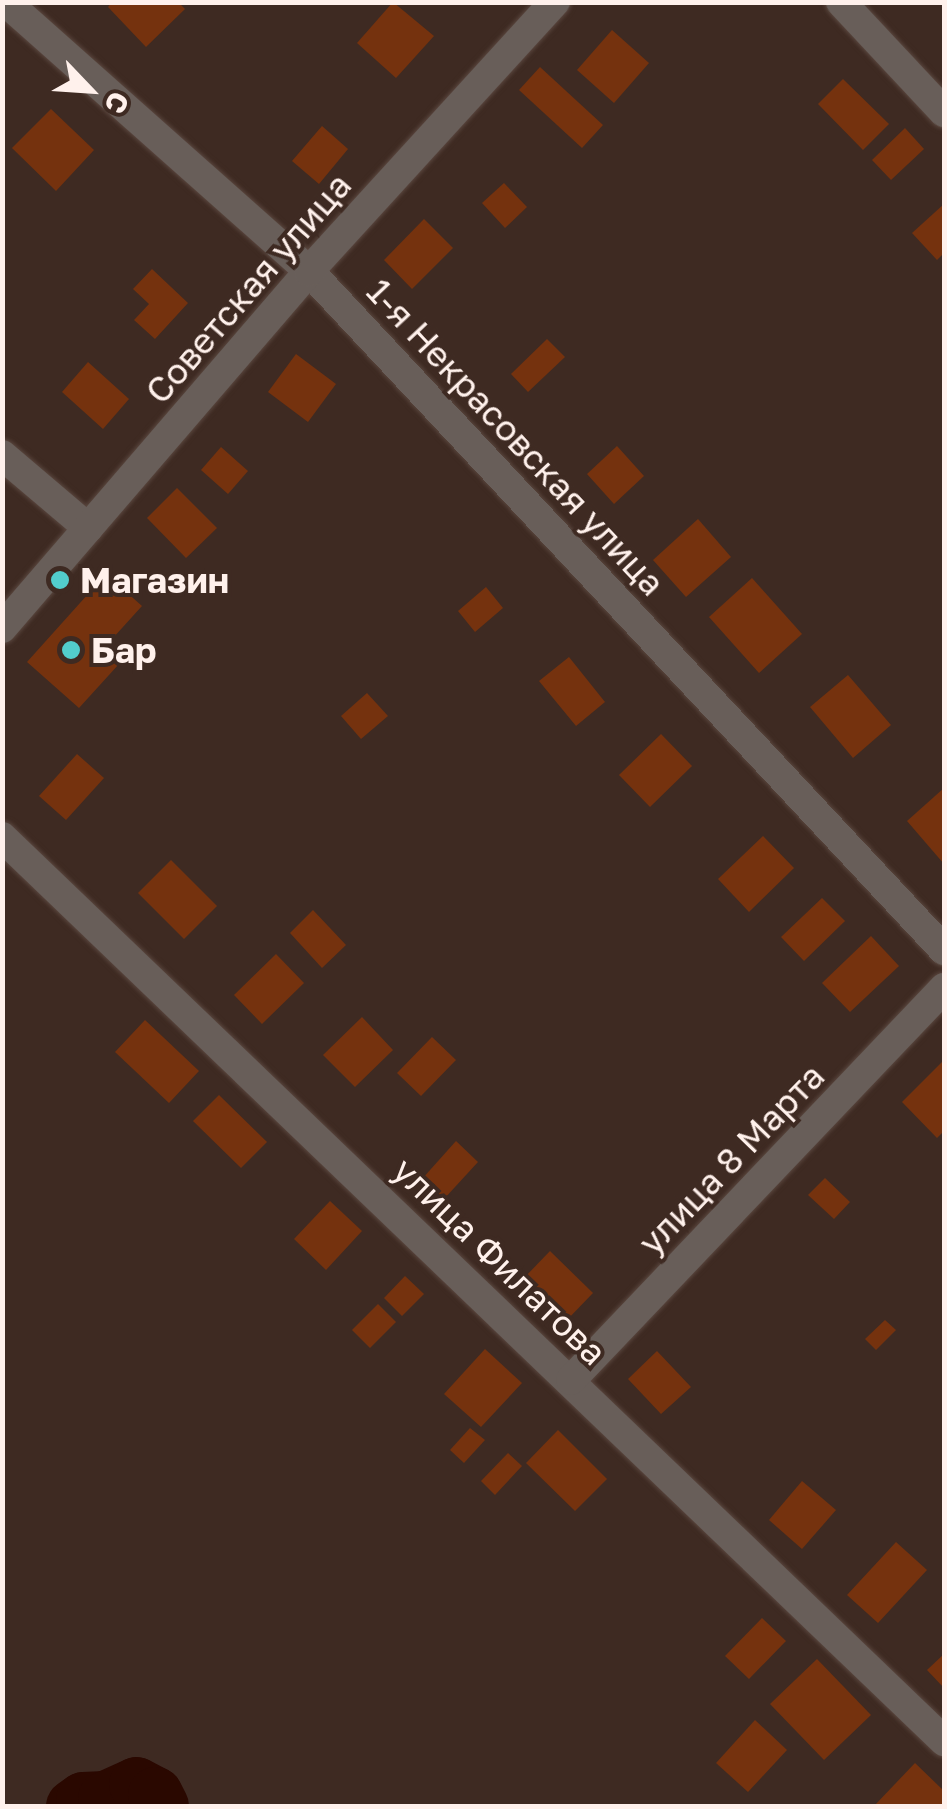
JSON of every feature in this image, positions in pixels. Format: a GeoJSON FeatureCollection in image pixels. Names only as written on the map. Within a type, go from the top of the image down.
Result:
{"type":"FeatureCollection","features":[{"type":"Feature","properties":{"kind":"street","name":"1-я Некрасовская улица"},"geometry":{"type":"LineString","coordinates":[[6,2],[309,271],[944,950]]}},
{"type":"Feature","properties":{"kind":"street","name":"Советская улица"},"geometry":{"type":"LineString","coordinates":[[2,628],[309,271],[554,2]]}},
{"type":"Feature","properties":{"kind":"street"},"geometry":{"type":"LineString","coordinates":[[840,2],[944,112]]}},
{"type":"Feature","properties":{"kind":"street"},"geometry":{"type":"LineString","coordinates":[[2,455],[88,528]]}},
{"type":"Feature","properties":{"kind":"street","name":"улица Филатова"},"geometry":{"type":"LineString","coordinates":[[2,836],[944,1741]]}},
{"type":"Feature","properties":{"kind":"street","name":"улица 8 Марта"},"geometry":{"type":"LineString","coordinates":[[571,1380],[944,988]]}},
{"type":"Feature","properties":{"kind":"building"},"geometry":{"type":"Polygon","coordinates":[[[112,2],[178,2],[185,9],[146,47],[108,7],[112,2]]]}},
{"type":"Feature","properties":{"kind":"building"},"geometry":{"type":"Polygon","coordinates":[[[393,2],[434,36],[396,78],[357,43],[393,2]]]}},
{"type":"Feature","properties":{"kind":"building"},"geometry":{"type":"Polygon","coordinates":[[[612,30],[649,63],[614,103],[577,70],[612,30]]]}},
{"type":"Feature","properties":{"kind":"building"},"geometry":{"type":"Polygon","coordinates":[[[540,67],[603,125],[582,148],[519,90],[540,67]]]}},
{"type":"Feature","properties":{"kind":"building"},"geometry":{"type":"Polygon","coordinates":[[[843,79],[889,124],[863,150],[818,104],[843,79]]]}},
{"type":"Feature","properties":{"kind":"building"},"geometry":{"type":"Polygon","coordinates":[[[51,109],[94,150],[56,191],[12,148],[51,109]]]}},
{"type":"Feature","properties":{"kind":"building"},"geometry":{"type":"Polygon","coordinates":[[[322,126],[348,149],[319,184],[292,161],[322,126]]]}},
{"type":"Feature","properties":{"kind":"building"},"geometry":{"type":"Polygon","coordinates":[[[905,128],[924,149],[891,180],[872,160],[905,128]]]}},
{"type":"Feature","properties":{"kind":"building"},"geometry":{"type":"Polygon","coordinates":[[[504,183],[527,207],[505,228],[482,203],[504,183]]]}},
{"type":"Feature","properties":{"kind":"building"},"geometry":{"type":"Polygon","coordinates":[[[944,204],[944,253],[937,260],[912,233],[944,204]]]}},
{"type":"Feature","properties":{"kind":"building"},"geometry":{"type":"Polygon","coordinates":[[[424,219],[453,248],[412,289],[384,260],[424,219]]]}},
{"type":"Feature","properties":{"kind":"building"},"geometry":{"type":"Polygon","coordinates":[[[152,269],[188,303],[155,339],[134,320],[149,304],[133,289],[152,269]]]}},
{"type":"Feature","properties":{"kind":"building"},"geometry":{"type":"Polygon","coordinates":[[[547,339],[565,357],[528,392],[511,374],[547,339]]]}},
{"type":"Feature","properties":{"kind":"building"},"geometry":{"type":"Polygon","coordinates":[[[296,354],[336,384],[308,422],[268,392],[296,354]]]}},
{"type":"Feature","properties":{"kind":"building"},"geometry":{"type":"Polygon","coordinates":[[[88,362],[129,399],[103,429],[62,392],[88,362]]]}},
{"type":"Feature","properties":{"kind":"building"},"geometry":{"type":"Polygon","coordinates":[[[617,446],[644,476],[614,504],[587,474],[617,446]]]}},
{"type":"Feature","properties":{"kind":"building"},"geometry":{"type":"Polygon","coordinates":[[[221,447],[248,471],[228,494],[201,470],[221,447]]]}},
{"type":"Feature","properties":{"kind":"building"},"geometry":{"type":"Polygon","coordinates":[[[177,488],[217,528],[186,558],[147,518],[177,488]]]}},
{"type":"Feature","properties":{"kind":"building"},"geometry":{"type":"Polygon","coordinates":[[[698,519],[731,557],[686,597],[653,560],[698,519]]]}},
{"type":"Feature","properties":{"kind":"building"},"geometry":{"type":"Polygon","coordinates":[[[106,574],[142,606],[103,649],[119,664],[79,708],[27,662],[106,574]]]}},
{"type":"Feature","properties":{"kind":"building"},"geometry":{"type":"Polygon","coordinates":[[[752,578],[802,634],[759,673],[709,617],[752,578]]]}},
{"type":"Feature","properties":{"kind":"building"},"geometry":{"type":"Polygon","coordinates":[[[486,587],[503,608],[475,632],[458,611],[486,587]]]}},
{"type":"Feature","properties":{"kind":"building"},"geometry":{"type":"Polygon","coordinates":[[[569,657],[605,702],[576,726],[539,681],[569,657]]]}},
{"type":"Feature","properties":{"kind":"building"},"geometry":{"type":"Polygon","coordinates":[[[848,675],[891,725],[853,758],[810,707],[848,675]]]}},
{"type":"Feature","properties":{"kind":"building"},"geometry":{"type":"Polygon","coordinates":[[[367,693],[388,716],[361,739],[341,716],[367,693]]]}},
{"type":"Feature","properties":{"kind":"building"},"geometry":{"type":"Polygon","coordinates":[[[661,734],[692,766],[650,807],[619,775],[661,734]]]}},
{"type":"Feature","properties":{"kind":"building"},"geometry":{"type":"Polygon","coordinates":[[[77,754],[104,778],[66,820],[39,796],[77,754]]]}},
{"type":"Feature","properties":{"kind":"building"},"geometry":{"type":"Polygon","coordinates":[[[944,788],[944,864],[907,821],[944,788]]]}},
{"type":"Feature","properties":{"kind":"building"},"geometry":{"type":"Polygon","coordinates":[[[763,836],[794,868],[749,912],[718,879],[763,836]]]}},
{"type":"Feature","properties":{"kind":"building"},"geometry":{"type":"Polygon","coordinates":[[[171,860],[217,906],[184,939],[138,893],[171,860]]]}},
{"type":"Feature","properties":{"kind":"building"},"geometry":{"type":"Polygon","coordinates":[[[822,898],[845,921],[804,961],[781,937],[822,898]]]}},
{"type":"Feature","properties":{"kind":"building"},"geometry":{"type":"Polygon","coordinates":[[[313,910],[346,945],[322,968],[290,933],[313,910]]]}},
{"type":"Feature","properties":{"kind":"building"},"geometry":{"type":"Polygon","coordinates":[[[871,936],[899,966],[850,1012],[822,983],[871,936]]]}},
{"type":"Feature","properties":{"kind":"building"},"geometry":{"type":"Polygon","coordinates":[[[276,954],[304,983],[262,1024],[234,995],[276,954]]]}},
{"type":"Feature","properties":{"kind":"building"},"geometry":{"type":"Polygon","coordinates":[[[362,1017],[393,1050],[355,1087],[323,1055],[362,1017]]]}},
{"type":"Feature","properties":{"kind":"building"},"geometry":{"type":"Polygon","coordinates":[[[145,1020],[199,1071],[169,1103],[115,1052],[145,1020]]]}},
{"type":"Feature","properties":{"kind":"building"},"geometry":{"type":"Polygon","coordinates":[[[432,1037],[456,1060],[421,1096],[397,1073],[432,1037]]]}},
{"type":"Feature","properties":{"kind":"building"},"geometry":{"type":"Polygon","coordinates":[[[944,1060],[944,1131],[937,1138],[902,1102],[944,1060]]]}},
{"type":"Feature","properties":{"kind":"building"},"geometry":{"type":"Polygon","coordinates":[[[219,1095],[267,1142],[241,1168],[193,1121],[219,1095]]]}},
{"type":"Feature","properties":{"kind":"building"},"geometry":{"type":"Polygon","coordinates":[[[456,1141],[478,1162],[444,1199],[422,1179],[456,1141]]]}},
{"type":"Feature","properties":{"kind":"building"},"geometry":{"type":"Polygon","coordinates":[[[825,1178],[850,1202],[834,1219],[808,1195],[825,1178]]]}},
{"type":"Feature","properties":{"kind":"building"},"geometry":{"type":"Polygon","coordinates":[[[330,1201],[362,1231],[326,1270],[294,1239],[330,1201]]]}},
{"type":"Feature","properties":{"kind":"building"},"geometry":{"type":"Polygon","coordinates":[[[550,1251],[593,1293],[566,1321],[523,1279],[550,1251]]]}},
{"type":"Feature","properties":{"kind":"building"},"geometry":{"type":"Polygon","coordinates":[[[405,1276],[424,1294],[402,1316],[384,1298],[405,1276]]]}},
{"type":"Feature","properties":{"kind":"building"},"geometry":{"type":"Polygon","coordinates":[[[378,1304],[396,1322],[370,1348],[352,1330],[378,1304]]]}},
{"type":"Feature","properties":{"kind":"building"},"geometry":{"type":"Polygon","coordinates":[[[885,1320],[896,1330],[876,1350],[865,1339],[885,1320]]]}},
{"type":"Feature","properties":{"kind":"building"},"geometry":{"type":"Polygon","coordinates":[[[485,1349],[522,1383],[481,1427],[444,1394],[485,1349]]]}},
{"type":"Feature","properties":{"kind":"building"},"geometry":{"type":"Polygon","coordinates":[[[657,1351],[691,1387],[661,1414],[628,1379],[657,1351]]]}},
{"type":"Feature","properties":{"kind":"building"},"geometry":{"type":"Polygon","coordinates":[[[470,1428],[485,1440],[464,1463],[450,1450],[470,1428]]]}},
{"type":"Feature","properties":{"kind":"building"},"geometry":{"type":"Polygon","coordinates":[[[558,1430],[607,1479],[575,1511],[526,1463],[558,1430]]]}},
{"type":"Feature","properties":{"kind":"building"},"geometry":{"type":"Polygon","coordinates":[[[508,1453],[522,1466],[495,1495],[481,1481],[508,1453]]]}},
{"type":"Feature","properties":{"kind":"building"},"geometry":{"type":"Polygon","coordinates":[[[802,1481],[836,1510],[802,1549],[769,1520],[802,1481]]]}},
{"type":"Feature","properties":{"kind":"building"},"geometry":{"type":"Polygon","coordinates":[[[896,1542],[927,1570],[878,1623],[847,1595],[896,1542]]]}},
{"type":"Feature","properties":{"kind":"building"},"geometry":{"type":"Polygon","coordinates":[[[762,1618],[786,1641],[749,1679],[725,1656],[762,1618]]]}},
{"type":"Feature","properties":{"kind":"building"},"geometry":{"type":"Polygon","coordinates":[[[944,1654],[944,1688],[927,1670],[944,1654]]]}},
{"type":"Feature","properties":{"kind":"building"},"geometry":{"type":"Polygon","coordinates":[[[817,1659],[871,1715],[824,1760],[770,1704],[817,1659]]]}},
{"type":"Feature","properties":{"kind":"building"},"geometry":{"type":"Polygon","coordinates":[[[755,1720],[787,1750],[748,1792],[716,1763],[755,1720]]]}},
{"type":"Feature","properties":{"kind":"building"},"geometry":{"type":"Polygon","coordinates":[[[915,1763],[944,1791],[944,1806],[874,1806],[915,1763]]]}},
{"type":"Feature","properties":{"kind":"waterway"},"geometry":{"type":"LineString","coordinates":[[73,1806],[83,1799],[105,1798],[136,1784],[155,1794],[161,1806]]}},
{"type":"Feature","properties":{"kind":"place","name":"Магазин"},"geometry":{"type":"Point","coordinates":[60,580]}},
{"type":"Feature","properties":{"kind":"place","name":"Бар"},"geometry":{"type":"Point","coordinates":[71,650]}}]}
